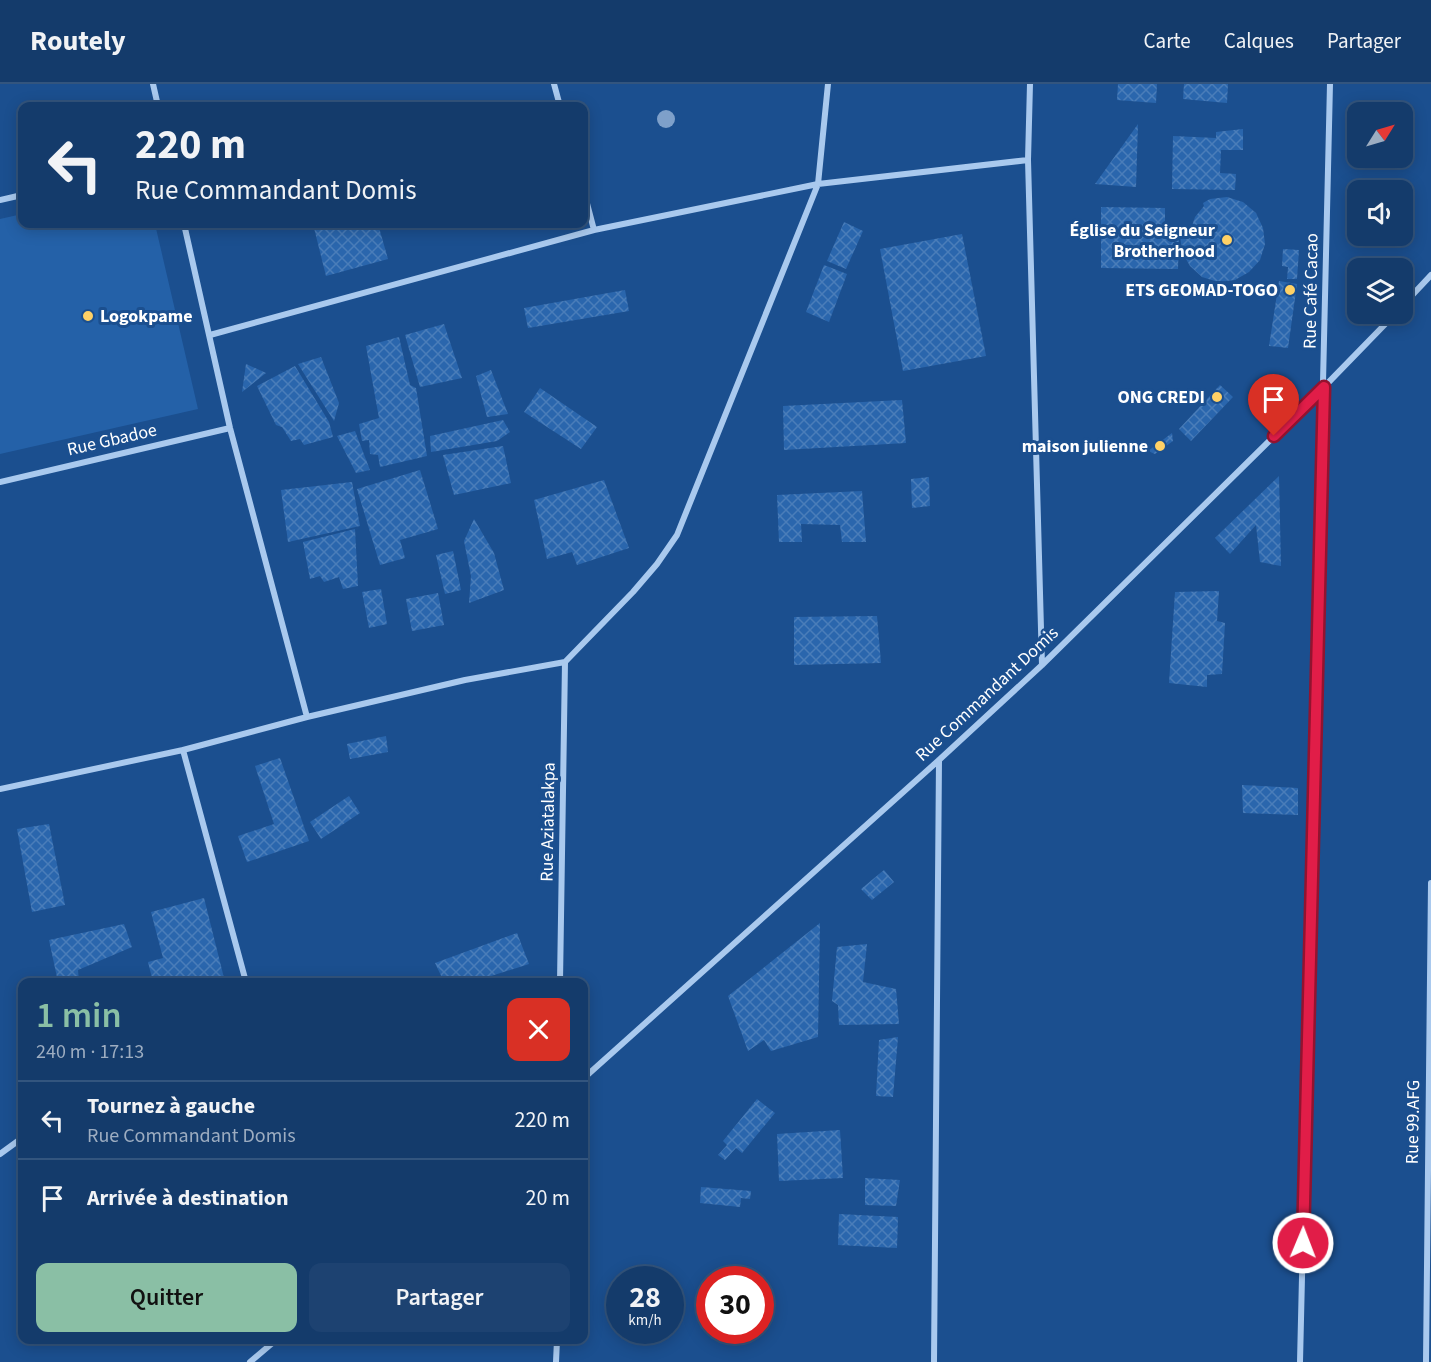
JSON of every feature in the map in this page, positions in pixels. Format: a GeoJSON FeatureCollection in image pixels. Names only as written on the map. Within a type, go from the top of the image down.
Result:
{"type":"FeatureCollection","features":[{"type":"Feature","properties":{"kind":"street"},"geometry":{"type":"LineString","coordinates":[[153,84],[157,102]]}},
{"type":"Feature","properties":{"kind":"street"},"geometry":{"type":"LineString","coordinates":[[554,84],[559,102]]}},
{"type":"Feature","properties":{"kind":"street"},"geometry":{"type":"LineString","coordinates":[[0,789],[183,750],[307,717],[465,680],[565,662],[633,592],[657,564],[677,534],[818,184],[828,84]]}},
{"type":"Feature","properties":{"kind":"street"},"geometry":{"type":"LineString","coordinates":[[1030,84],[1028,160],[1042,665]]}},
{"type":"Feature","properties":{"kind":"street","name":"Rue Café Cacao"},"geometry":{"type":"LineString","coordinates":[[1300,1362],[1330,84]]}},
{"type":"Feature","properties":{"kind":"street"},"geometry":{"type":"LineString","coordinates":[[210,335],[594,230],[818,184],[1028,160]]}},
{"type":"Feature","properties":{"kind":"street"},"geometry":{"type":"LineString","coordinates":[[0,200],[18,196]]}},
{"type":"Feature","properties":{"kind":"street"},"geometry":{"type":"LineString","coordinates":[[588,207],[594,230]]}},
{"type":"Feature","properties":{"kind":"street"},"geometry":{"type":"LineString","coordinates":[[185,228],[230,428],[307,717]]}},
{"type":"Feature","properties":{"kind":"street"},"geometry":{"type":"LineString","coordinates":[[1413,294],[1431,275]]}},
{"type":"Feature","properties":{"kind":"street","name":"Rue Commandant Domis"},"geometry":{"type":"LineString","coordinates":[[588,1074],[1042,665],[1385,324]]}},
{"type":"Feature","properties":{"kind":"street","name":"Rue Gbadoe"},"geometry":{"type":"LineString","coordinates":[[0,482],[230,428]]}},
{"type":"Feature","properties":{"kind":"street","name":"Rue Aziatalakpa"},"geometry":{"type":"LineString","coordinates":[[560,978],[565,662]]}},
{"type":"Feature","properties":{"kind":"street"},"geometry":{"type":"LineString","coordinates":[[183,750],[245,978]]}},
{"type":"Feature","properties":{"kind":"street"},"geometry":{"type":"LineString","coordinates":[[934,1362],[939,760]]}},
{"type":"Feature","properties":{"kind":"street","name":"Rue 99.AFG"},"geometry":{"type":"LineString","coordinates":[[1425,1362],[1431,883]]}},
{"type":"Feature","properties":{"kind":"street"},"geometry":{"type":"LineString","coordinates":[[0,1154],[18,1141]]}},
{"type":"Feature","properties":{"kind":"street"},"geometry":{"type":"LineString","coordinates":[[250,1362],[271,1344]]}},
{"type":"Feature","properties":{"kind":"street"},"geometry":{"type":"LineString","coordinates":[[556,1362],[557,1344]]}},
{"type":"Feature","properties":{"kind":"shaded area","name":"Logokpame"},"geometry":{"type":"Polygon","coordinates":[[[18,215],[18,228],[156,228],[198,409],[0,454],[0,219],[18,215]]]}},
{"type":"Feature","properties":{"kind":"building"},"geometry":{"type":"Polygon","coordinates":[[[1118,84],[1157,84],[1156,103],[1117,100],[1118,84]]]}},
{"type":"Feature","properties":{"kind":"building"},"geometry":{"type":"Polygon","coordinates":[[[1184,84],[1228,84],[1227,103],[1183,99],[1184,84]]]}},
{"type":"Feature","properties":{"kind":"building"},"geometry":{"type":"Polygon","coordinates":[[[1138,124],[1136,187],[1095,184],[1138,124]]]}},
{"type":"Feature","properties":{"kind":"building"},"geometry":{"type":"Polygon","coordinates":[[[1243,129],[1243,150],[1221,150],[1220,173],[1236,174],[1235,190],[1172,189],[1173,136],[1216,138],[1216,132],[1243,129]]]}},
{"type":"Feature","properties":{"kind":"building"},"geometry":{"type":"Polygon","coordinates":[[[1227,197],[1243,202],[1256,213],[1263,228],[1265,244],[1260,260],[1249,272],[1235,280],[1218,282],[1202,277],[1190,266],[1182,252],[1180,235],[1184,228],[1191,229],[1195,217],[1204,206],[1203,203],[1210,199],[1227,197]]]}},
{"type":"Feature","properties":{"kind":"building"},"geometry":{"type":"Polygon","coordinates":[[[1101,207],[1165,208],[1165,238],[1179,238],[1178,269],[1101,268],[1101,207]]]}},
{"type":"Feature","properties":{"kind":"building"},"geometry":{"type":"Polygon","coordinates":[[[844,222],[863,231],[846,269],[827,261],[844,222]]]}},
{"type":"Feature","properties":{"kind":"building"},"geometry":{"type":"Polygon","coordinates":[[[314,228],[379,228],[388,259],[326,276],[314,228]]]}},
{"type":"Feature","properties":{"kind":"building"},"geometry":{"type":"Polygon","coordinates":[[[962,234],[986,356],[903,371],[880,249],[962,234]]]}},
{"type":"Feature","properties":{"kind":"building"},"geometry":{"type":"Polygon","coordinates":[[[1283,249],[1299,250],[1297,279],[1287,279],[1288,267],[1282,266],[1283,249]]]}},
{"type":"Feature","properties":{"kind":"building"},"geometry":{"type":"Polygon","coordinates":[[[824,265],[847,274],[829,322],[806,312],[824,265]]]}},
{"type":"Feature","properties":{"kind":"building"},"geometry":{"type":"Polygon","coordinates":[[[1279,281],[1297,284],[1288,348],[1269,346],[1279,281]]]}},
{"type":"Feature","properties":{"kind":"building"},"geometry":{"type":"Polygon","coordinates":[[[625,290],[629,311],[528,328],[524,308],[625,290]]]}},
{"type":"Feature","properties":{"kind":"building"},"geometry":{"type":"Polygon","coordinates":[[[444,324],[462,378],[420,387],[405,335],[444,324]]]}},
{"type":"Feature","properties":{"kind":"building"},"geometry":{"type":"Polygon","coordinates":[[[399,337],[410,385],[416,388],[427,456],[380,467],[378,455],[370,454],[369,440],[362,441],[359,424],[379,418],[366,346],[399,337]]]}},
{"type":"Feature","properties":{"kind":"building"},"geometry":{"type":"Polygon","coordinates":[[[321,357],[339,403],[334,421],[298,364],[321,357]]]}},
{"type":"Feature","properties":{"kind":"building"},"geometry":{"type":"Polygon","coordinates":[[[246,364],[266,373],[242,392],[246,364]]]}},
{"type":"Feature","properties":{"kind":"building"},"geometry":{"type":"Polygon","coordinates":[[[295,366],[329,422],[333,437],[304,445],[300,439],[291,441],[282,427],[276,425],[257,386],[295,366]]]}},
{"type":"Feature","properties":{"kind":"building"},"geometry":{"type":"Polygon","coordinates":[[[491,370],[508,414],[487,417],[476,376],[491,370]]]}},
{"type":"Feature","properties":{"kind":"building"},"geometry":{"type":"Polygon","coordinates":[[[1220,385],[1233,397],[1191,441],[1179,429],[1220,385]]]}},
{"type":"Feature","properties":{"kind":"building"},"geometry":{"type":"Polygon","coordinates":[[[540,388],[597,427],[581,449],[524,412],[540,388]]]}},
{"type":"Feature","properties":{"kind":"building"},"geometry":{"type":"Polygon","coordinates":[[[902,400],[906,443],[784,450],[783,406],[902,400]]]}},
{"type":"Feature","properties":{"kind":"building"},"geometry":{"type":"Polygon","coordinates":[[[503,420],[510,432],[497,441],[431,452],[430,436],[503,420]]]}},
{"type":"Feature","properties":{"kind":"building"},"geometry":{"type":"Polygon","coordinates":[[[355,431],[370,470],[356,473],[337,436],[355,431]]]}},
{"type":"Feature","properties":{"kind":"building","name":"maison julienne"},"geometry":{"type":"Polygon","coordinates":[[[1172,433],[1173,441],[1155,454],[1148,451],[1172,433]]]}},
{"type":"Feature","properties":{"kind":"building"},"geometry":{"type":"Polygon","coordinates":[[[503,446],[511,483],[454,495],[443,455],[503,446]]]}},
{"type":"Feature","properties":{"kind":"building"},"geometry":{"type":"Polygon","coordinates":[[[420,470],[438,529],[400,540],[405,558],[380,565],[357,489],[420,470]]]}},
{"type":"Feature","properties":{"kind":"building"},"geometry":{"type":"Polygon","coordinates":[[[1279,476],[1281,566],[1260,562],[1256,525],[1230,554],[1215,538],[1279,476]]]}},
{"type":"Feature","properties":{"kind":"building"},"geometry":{"type":"Polygon","coordinates":[[[929,477],[930,506],[912,508],[911,479],[929,477]]]}},
{"type":"Feature","properties":{"kind":"building"},"geometry":{"type":"Polygon","coordinates":[[[604,480],[629,548],[577,565],[572,552],[547,559],[534,500],[604,480]]]}},
{"type":"Feature","properties":{"kind":"building"},"geometry":{"type":"Polygon","coordinates":[[[352,482],[360,526],[288,542],[281,490],[352,482]]]}},
{"type":"Feature","properties":{"kind":"building"},"geometry":{"type":"Polygon","coordinates":[[[862,491],[866,542],[842,542],[840,525],[801,524],[802,542],[779,542],[777,495],[862,491]]]}},
{"type":"Feature","properties":{"kind":"building"},"geometry":{"type":"Polygon","coordinates":[[[474,519],[494,553],[504,590],[469,603],[471,576],[464,541],[474,519]]]}},
{"type":"Feature","properties":{"kind":"building"},"geometry":{"type":"Polygon","coordinates":[[[355,529],[358,586],[343,589],[339,577],[324,582],[320,576],[310,579],[303,542],[355,529]]]}},
{"type":"Feature","properties":{"kind":"building"},"geometry":{"type":"Polygon","coordinates":[[[453,551],[461,590],[445,594],[436,555],[453,551]]]}},
{"type":"Feature","properties":{"kind":"building"},"geometry":{"type":"Polygon","coordinates":[[[381,589],[387,624],[369,628],[362,592],[381,589]]]}},
{"type":"Feature","properties":{"kind":"building"},"geometry":{"type":"Polygon","coordinates":[[[1219,591],[1217,621],[1225,623],[1222,674],[1207,675],[1207,687],[1169,683],[1175,592],[1219,591]]]}},
{"type":"Feature","properties":{"kind":"building"},"geometry":{"type":"Polygon","coordinates":[[[438,593],[444,625],[412,631],[406,599],[438,593]]]}},
{"type":"Feature","properties":{"kind":"building"},"geometry":{"type":"Polygon","coordinates":[[[877,616],[881,663],[794,665],[794,617],[877,616]]]}},
{"type":"Feature","properties":{"kind":"building"},"geometry":{"type":"Polygon","coordinates":[[[386,736],[388,752],[350,759],[347,744],[386,736]]]}},
{"type":"Feature","properties":{"kind":"building"},"geometry":{"type":"Polygon","coordinates":[[[280,758],[309,841],[247,862],[238,836],[274,824],[255,766],[280,758]]]}},
{"type":"Feature","properties":{"kind":"building"},"geometry":{"type":"Polygon","coordinates":[[[1242,785],[1298,788],[1298,815],[1243,813],[1242,785]]]}},
{"type":"Feature","properties":{"kind":"building"},"geometry":{"type":"Polygon","coordinates":[[[349,796],[360,813],[321,839],[310,822],[349,796]]]}},
{"type":"Feature","properties":{"kind":"building"},"geometry":{"type":"Polygon","coordinates":[[[49,824],[65,905],[32,912],[17,829],[49,824]]]}},
{"type":"Feature","properties":{"kind":"building"},"geometry":{"type":"Polygon","coordinates":[[[884,870],[894,882],[872,900],[861,889],[884,870]]]}},
{"type":"Feature","properties":{"kind":"building"},"geometry":{"type":"Polygon","coordinates":[[[204,898],[224,978],[152,978],[148,962],[163,958],[151,912],[204,898]]]}},
{"type":"Feature","properties":{"kind":"building"},"geometry":{"type":"Polygon","coordinates":[[[820,923],[818,1037],[771,1051],[764,1040],[748,1051],[728,996],[820,923]]]}},
{"type":"Feature","properties":{"kind":"building"},"geometry":{"type":"Polygon","coordinates":[[[124,924],[132,947],[78,970],[79,978],[57,978],[49,940],[124,924]]]}},
{"type":"Feature","properties":{"kind":"building"},"geometry":{"type":"Polygon","coordinates":[[[517,933],[529,964],[485,978],[442,978],[435,963],[517,933]]]}},
{"type":"Feature","properties":{"kind":"building"},"geometry":{"type":"Polygon","coordinates":[[[867,944],[863,982],[896,989],[899,1024],[839,1025],[838,1005],[832,1001],[837,947],[867,944]]]}},
{"type":"Feature","properties":{"kind":"building"},"geometry":{"type":"Polygon","coordinates":[[[898,1037],[893,1097],[876,1096],[879,1040],[898,1037]]]}},
{"type":"Feature","properties":{"kind":"building"},"geometry":{"type":"Polygon","coordinates":[[[757,1099],[775,1113],[742,1153],[736,1148],[725,1160],[718,1155],[727,1145],[723,1141],[757,1099]]]}},
{"type":"Feature","properties":{"kind":"building"},"geometry":{"type":"Polygon","coordinates":[[[840,1130],[843,1178],[779,1181],[777,1134],[840,1130]]]}},
{"type":"Feature","properties":{"kind":"building"},"geometry":{"type":"Polygon","coordinates":[[[865,1178],[900,1180],[896,1206],[865,1205],[865,1178]]]}},
{"type":"Feature","properties":{"kind":"building"},"geometry":{"type":"Polygon","coordinates":[[[701,1187],[751,1191],[750,1199],[741,1198],[740,1207],[700,1203],[701,1187]]]}},
{"type":"Feature","properties":{"kind":"building"},"geometry":{"type":"Polygon","coordinates":[[[839,1214],[898,1217],[897,1248],[838,1245],[839,1214]]]}},
{"type":"Feature","properties":{"kind":"place","name":"Église du Seigneur Brotherhood"},"geometry":{"type":"Point","coordinates":[1227,240]}},
{"type":"Feature","properties":{"kind":"place","name":"ETS GEOMAD-TOGO"},"geometry":{"type":"Point","coordinates":[1290,290]}},
{"type":"Feature","properties":{"kind":"place","name":"Logokpame"},"geometry":{"type":"Point","coordinates":[88,316]}},
{"type":"Feature","properties":{"kind":"place","name":"ONG CREDI"},"geometry":{"type":"Point","coordinates":[1217,397]}},
{"type":"Feature","properties":{"kind":"place","name":"maison julienne"},"geometry":{"type":"Point","coordinates":[1160,446]}},
{"type":"Feature","properties":{"kind":"route"},"geometry":{"type":"LineString","coordinates":[[1274,436],[1324,387],[1303,1243]]}}]}
